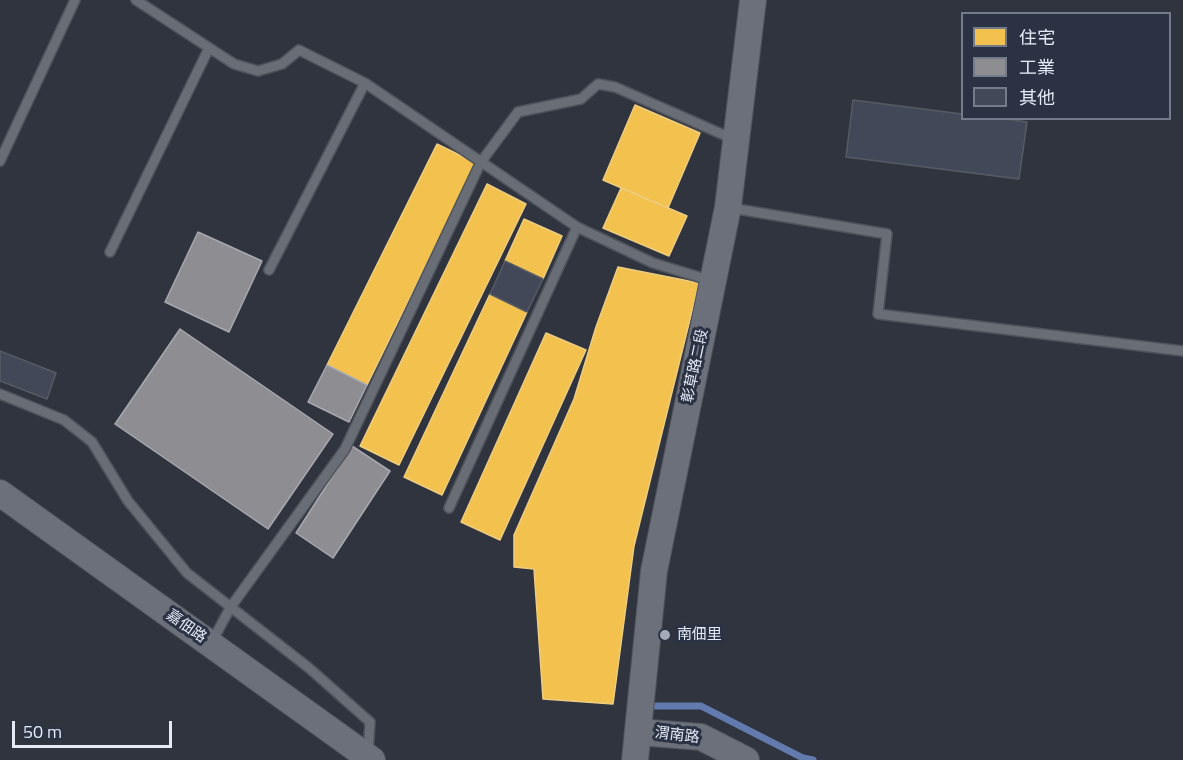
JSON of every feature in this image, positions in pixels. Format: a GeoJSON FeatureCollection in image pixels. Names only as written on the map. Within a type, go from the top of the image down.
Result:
{"type":"FeatureCollection","features":[{"type":"Feature","properties":{"kind":"street","name":"彰草路二段"},"geometry":{"type":"LineString","coordinates":[[635,760],[654,571],[715,281],[728,207],[753,0]]}},
{"type":"Feature","properties":{"kind":"street","name":"嘉佃路"},"geometry":{"type":"LineString","coordinates":[[0,493],[370,758]]}},
{"type":"Feature","properties":{"kind":"street","name":"渭南路"},"geometry":{"type":"LineString","coordinates":[[639,732],[701,737],[746,760]]}},
{"type":"Feature","properties":{"kind":"lane"},"geometry":{"type":"LineString","coordinates":[[0,161],[75,0]]}},
{"type":"Feature","properties":{"kind":"lane"},"geometry":{"type":"LineString","coordinates":[[136,0],[234,64],[258,71],[282,64],[298,50],[365,83],[577,227],[654,263],[715,281]]}},
{"type":"Feature","properties":{"kind":"lane"},"geometry":{"type":"LineString","coordinates":[[110,252],[209,48]]}},
{"type":"Feature","properties":{"kind":"lane"},"geometry":{"type":"LineString","coordinates":[[269,270],[365,83]]}},
{"type":"Feature","properties":{"kind":"lane"},"geometry":{"type":"LineString","coordinates":[[210,644],[230,608],[345,449],[481,162],[518,112],[581,99],[598,84],[615,87],[737,141]]}},
{"type":"Feature","properties":{"kind":"lane"},"geometry":{"type":"LineString","coordinates":[[728,207],[887,234],[878,314],[1183,351]]}},
{"type":"Feature","properties":{"kind":"lane"},"geometry":{"type":"LineString","coordinates":[[449,508],[577,227]]}},
{"type":"Feature","properties":{"kind":"lane"},"geometry":{"type":"LineString","coordinates":[[0,394],[64,420],[92,442],[128,501],[187,573],[309,668],[370,723],[370,758]]}},
{"type":"Feature","properties":{"kind":"building: 住宅"},"geometry":{"type":"Polygon","coordinates":[[[635,105],[700,133],[668,208],[603,180],[635,105]]]}},
{"type":"Feature","properties":{"kind":"building: 住宅"},"geometry":{"type":"Polygon","coordinates":[[[437,144],[476,163],[367,385],[327,365],[437,144]]]}},
{"type":"Feature","properties":{"kind":"building: 住宅"},"geometry":{"type":"Polygon","coordinates":[[[487,184],[526,204],[399,465],[360,446],[487,184]]]}},
{"type":"Feature","properties":{"kind":"building: 住宅"},"geometry":{"type":"Polygon","coordinates":[[[621,188],[687,216],[669,256],[603,228],[621,188]]]}},
{"type":"Feature","properties":{"kind":"building: 住宅"},"geometry":{"type":"Polygon","coordinates":[[[524,219],[562,236],[543,279],[505,261],[524,219]]]}},
{"type":"Feature","properties":{"kind":"building: 住宅"},"geometry":{"type":"Polygon","coordinates":[[[618,267],[699,283],[634,546],[613,704],[543,699],[534,569],[514,567],[514,535],[574,399],[596,327],[618,267]]]}},
{"type":"Feature","properties":{"kind":"building: 住宅"},"geometry":{"type":"Polygon","coordinates":[[[490,294],[527,312],[442,495],[404,477],[490,294]]]}},
{"type":"Feature","properties":{"kind":"building: 住宅"},"geometry":{"type":"Polygon","coordinates":[[[546,333],[586,350],[500,540],[461,522],[546,333]]]}},
{"type":"Feature","properties":{"kind":"building: 工業"},"geometry":{"type":"Polygon","coordinates":[[[198,232],[262,261],[229,332],[165,302],[198,232]]]}},
{"type":"Feature","properties":{"kind":"building: 工業"},"geometry":{"type":"Polygon","coordinates":[[[180,329],[333,434],[268,529],[115,424],[180,329]]]}},
{"type":"Feature","properties":{"kind":"building: 工業"},"geometry":{"type":"Polygon","coordinates":[[[327,365],[367,385],[349,422],[308,402],[327,365]]]}},
{"type":"Feature","properties":{"kind":"building: 工業"},"geometry":{"type":"Polygon","coordinates":[[[352,446],[390,471],[333,558],[296,533],[352,446]]]}},
{"type":"Feature","properties":{"kind":"building: 其他"},"geometry":{"type":"Polygon","coordinates":[[[853,100],[961,114],[961,120],[1027,122],[1019,179],[846,157],[853,100]]]}},
{"type":"Feature","properties":{"kind":"building: 其他"},"geometry":{"type":"Polygon","coordinates":[[[505,261],[543,279],[527,312],[490,294],[505,261]]]}},
{"type":"Feature","properties":{"kind":"building: 其他"},"geometry":{"type":"Polygon","coordinates":[[[0,351],[56,373],[47,399],[0,381],[0,351]]]}},
{"type":"Feature","properties":{"kind":"waterway"},"geometry":{"type":"LineString","coordinates":[[653,706],[701,706],[803,758],[813,760]]}},
{"type":"Feature","properties":{"kind":"place","name":"南佃里"},"geometry":{"type":"Point","coordinates":[665,635]}}]}
